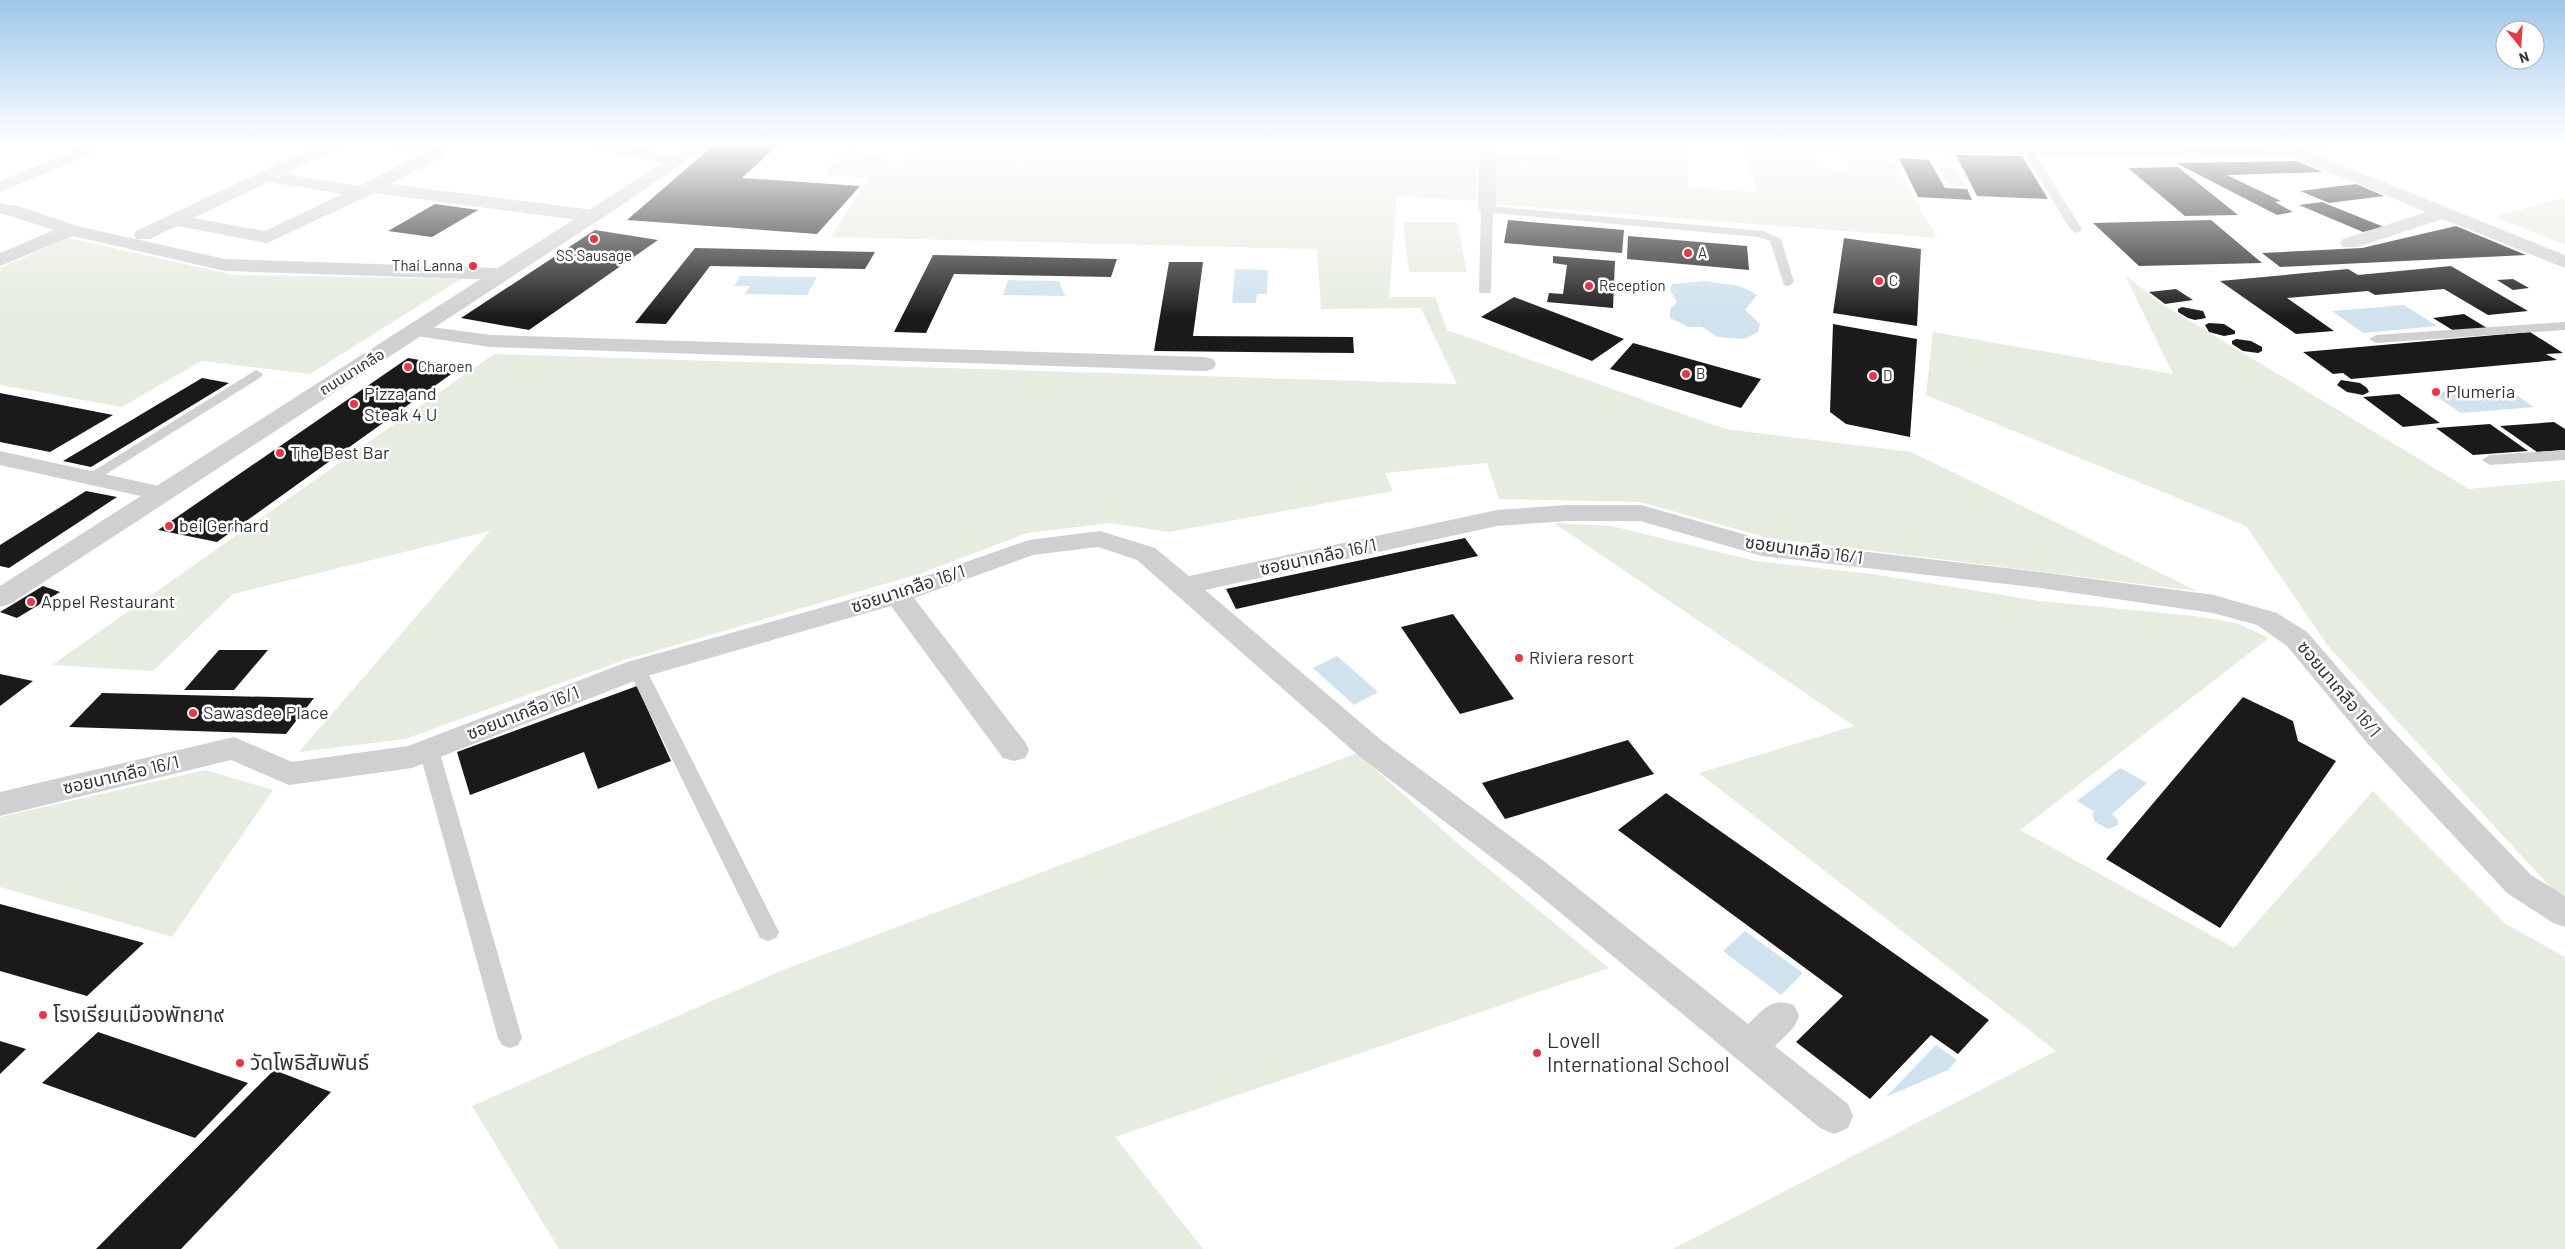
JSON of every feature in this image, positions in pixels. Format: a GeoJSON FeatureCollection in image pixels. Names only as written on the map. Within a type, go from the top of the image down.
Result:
{"type":"FeatureCollection","features":[{"type":"Feature","properties":{"kind":"street"},"geometry":{"type":"LineString","coordinates":[[143,235],[211,202]]}},
{"type":"Feature","properties":{"kind":"street"},"geometry":{"type":"LineString","coordinates":[[174,220],[267,237],[340,202]]}},
{"type":"Feature","properties":{"kind":"street"},"geometry":{"type":"LineString","coordinates":[[473,202],[593,216]]}},
{"type":"Feature","properties":{"kind":"street","name":"ถนนนาเกลือ"},"geometry":{"type":"LineString","coordinates":[[0,598],[159,492],[417,331],[500,274],[614,202]]}},
{"type":"Feature","properties":{"kind":"street"},"geometry":{"type":"LineString","coordinates":[[1487,202],[1487,209]]}},
{"type":"Feature","properties":{"kind":"street"},"geometry":{"type":"LineString","coordinates":[[2421,202],[2565,262]]}},
{"type":"Feature","properties":{"kind":"street"},"geometry":{"type":"LineString","coordinates":[[0,208],[12,210],[72,230],[225,266],[500,274]]}},
{"type":"Feature","properties":{"kind":"street"},"geometry":{"type":"LineString","coordinates":[[2350,243],[2445,212]]}},
{"type":"Feature","properties":{"kind":"street"},"geometry":{"type":"LineString","coordinates":[[0,260],[72,230]]}},
{"type":"Feature","properties":{"kind":"street"},"geometry":{"type":"LineString","coordinates":[[417,331],[490,341],[1205,364]]}},
{"type":"Feature","properties":{"kind":"street"},"geometry":{"type":"LineString","coordinates":[[0,458],[159,492]]}},
{"type":"Feature","properties":{"kind":"street","name":"ซอยนาเกลือ 16/1"},"geometry":{"type":"LineString","coordinates":[[0,804],[234,748],[289,774],[412,757],[637,669],[897,595],[1029,548],[1100,539],[1146,554],[1184,586],[1497,518],[1566,513],[1640,513],[1762,548],[2040,580],[2214,604],[2267,619],[2297,639],[2378,736],[2519,884],[2565,913]]}},
{"type":"Feature","properties":{"kind":"street"},"geometry":{"type":"LineString","coordinates":[[1184,586],[1370,748],[1534,871],[1834,1116]]}},
{"type":"Feature","properties":{"kind":"street"},"geometry":{"type":"LineString","coordinates":[[897,595],[1014,750]]}},
{"type":"Feature","properties":{"kind":"street"},"geometry":{"type":"LineString","coordinates":[[1749,1046],[1781,1016]]}},
{"type":"Feature","properties":{"kind":"lane"},"geometry":{"type":"LineString","coordinates":[[2060,202],[2076,229]]}},
{"type":"Feature","properties":{"kind":"lane"},"geometry":{"type":"LineString","coordinates":[[1485,290],[1487,209],[1759,234],[1775,239],[1788,282]]}},
{"type":"Feature","properties":{"kind":"lane"},"geometry":{"type":"LineString","coordinates":[[2376,339],[2565,326]]}},
{"type":"Feature","properties":{"kind":"lane"},"geometry":{"type":"LineString","coordinates":[[90,478],[256,374]]}},
{"type":"Feature","properties":{"kind":"lane"},"geometry":{"type":"LineString","coordinates":[[2490,460],[2565,455]]}},
{"type":"Feature","properties":{"kind":"lane"},"geometry":{"type":"LineString","coordinates":[[637,669],[768,932]]}},
{"type":"Feature","properties":{"kind":"lane"},"geometry":{"type":"LineString","coordinates":[[429,750],[510,1038]]}},
{"type":"Feature","properties":{"kind":"shaded area"},"geometry":{"type":"Polygon","coordinates":[[[853,202],[1397,202],[1389,297],[1435,297],[1447,330],[1725,429],[1911,452],[2197,591],[1768,538],[1640,502],[1499,499],[1487,463],[1385,473],[1393,491],[1169,532],[1110,523],[1027,533],[919,574],[624,660],[405,739],[299,752],[490,531],[233,594],[153,671],[52,665],[494,354],[1457,384],[1421,308],[1321,309],[1317,249],[831,237],[853,202]]]}},
{"type":"Feature","properties":{"kind":"shaded area"},"geometry":{"type":"Polygon","coordinates":[[[1493,202],[1916,202],[1937,238],[1493,204],[1493,202]]]}},
{"type":"Feature","properties":{"kind":"shaded area"},"geometry":{"type":"Polygon","coordinates":[[[2546,202],[2565,202],[2565,245],[2495,217],[2546,202]]]}},
{"type":"Feature","properties":{"kind":"shaded area"},"geometry":{"type":"Polygon","coordinates":[[[1403,222],[1457,222],[1467,272],[1409,272],[1403,222]]]}},
{"type":"Feature","properties":{"kind":"shaded area"},"geometry":{"type":"Polygon","coordinates":[[[68,238],[234,275],[461,279],[310,374],[201,361],[122,407],[0,385],[0,268],[68,238]]]}},
{"type":"Feature","properties":{"kind":"shaded area"},"geometry":{"type":"Polygon","coordinates":[[[2125,275],[2160,303],[2469,489],[2565,480],[2565,895],[2554,891],[2328,646],[2246,526],[1926,395],[1933,332],[2173,374],[2125,275]]]}},
{"type":"Feature","properties":{"kind":"shaded area"},"geometry":{"type":"Polygon","coordinates":[[[1554,523],[1611,526],[1756,561],[1872,574],[2040,601],[2194,616],[2236,623],[2269,638],[2020,830],[2234,948],[2373,791],[2506,924],[2565,957],[2565,1249],[1673,1249],[2056,1051],[1699,773],[1854,726],[1554,523]]]}},
{"type":"Feature","properties":{"kind":"shaded area"},"geometry":{"type":"Polygon","coordinates":[[[1357,753],[1463,848],[1609,968],[1115,1137],[1203,1249],[559,1249],[472,1106],[778,972],[1357,753]]]}},
{"type":"Feature","properties":{"kind":"shaded area"},"geometry":{"type":"Polygon","coordinates":[[[206,770],[273,790],[172,937],[0,887],[0,817],[206,770]]]}},
{"type":"Feature","properties":{"kind":"water"},"geometry":{"type":"Polygon","coordinates":[[[1235,269],[1268,270],[1267,294],[1257,294],[1256,303],[1232,303],[1235,269]]]}},
{"type":"Feature","properties":{"kind":"water"},"geometry":{"type":"Polygon","coordinates":[[[740,276],[817,277],[807,295],[745,294],[750,286],[734,286],[740,276]]]}},
{"type":"Feature","properties":{"kind":"water"},"geometry":{"type":"Polygon","coordinates":[[[1008,280],[1059,281],[1065,296],[1003,295],[1008,280]]]}},
{"type":"Feature","properties":{"kind":"water"},"geometry":{"type":"Polygon","coordinates":[[[1707,281],[1737,286],[1757,295],[1745,310],[1760,324],[1758,332],[1744,339],[1718,337],[1702,327],[1689,327],[1670,318],[1670,309],[1677,302],[1670,290],[1672,284],[1707,281]]]}},
{"type":"Feature","properties":{"kind":"water"},"geometry":{"type":"Polygon","coordinates":[[[2404,305],[2437,326],[2363,333],[2332,311],[2404,305]]]}},
{"type":"Feature","properties":{"kind":"water"},"geometry":{"type":"Polygon","coordinates":[[[2503,386],[2534,407],[2461,413],[2431,393],[2503,386]]]}},
{"type":"Feature","properties":{"kind":"water"},"geometry":{"type":"Polygon","coordinates":[[[1337,656],[1378,692],[1354,705],[1313,668],[1337,656]]]}},
{"type":"Feature","properties":{"kind":"water"},"geometry":{"type":"Polygon","coordinates":[[[2120,768],[2147,783],[2112,814],[2118,821],[2118,825],[2108,829],[2095,822],[2092,814],[2095,812],[2077,801],[2120,768]]]}},
{"type":"Feature","properties":{"kind":"water"},"geometry":{"type":"Polygon","coordinates":[[[1745,931],[1803,973],[1781,995],[1723,951],[1745,931]]]}},
{"type":"Feature","properties":{"kind":"water"},"geometry":{"type":"Polygon","coordinates":[[[1936,1045],[1957,1060],[1948,1070],[1886,1097],[1936,1045]]]}},
{"type":"Feature","properties":{"kind":"building"},"geometry":{"type":"Polygon","coordinates":[[[648,202],[845,202],[817,234],[627,220],[648,202]]]}},
{"type":"Feature","properties":{"kind":"building"},"geometry":{"type":"Polygon","coordinates":[[[2169,202],[2222,202],[2238,215],[2185,216],[2169,202]]]}},
{"type":"Feature","properties":{"kind":"building"},"geometry":{"type":"Polygon","coordinates":[[[2252,202],[2276,202],[2293,212],[2277,215],[2252,202]]]}},
{"type":"Feature","properties":{"kind":"building"},"geometry":{"type":"Polygon","coordinates":[[[2323,202],[2384,227],[2363,232],[2299,205],[2323,202]]]}},
{"type":"Feature","properties":{"kind":"building"},"geometry":{"type":"Polygon","coordinates":[[[435,204],[478,210],[432,237],[388,231],[435,204]]]}},
{"type":"Feature","properties":{"kind":"building"},"geometry":{"type":"Polygon","coordinates":[[[1508,220],[1624,230],[1622,253],[1504,243],[1508,220]]]}},
{"type":"Feature","properties":{"kind":"building"},"geometry":{"type":"Polygon","coordinates":[[[2211,220],[2262,263],[2139,266],[2093,223],[2211,220]]]}},
{"type":"Feature","properties":{"kind":"building"},"geometry":{"type":"Polygon","coordinates":[[[2456,226],[2526,255],[2280,267],[2262,253],[2362,248],[2456,226]]]}},
{"type":"Feature","properties":{"kind":"building"},"geometry":{"type":"Polygon","coordinates":[[[595,230],[658,240],[529,330],[461,318],[595,230]]]}},
{"type":"Feature","properties":{"kind":"building","name":"A"},"geometry":{"type":"Polygon","coordinates":[[[1628,236],[1747,246],[1749,270],[1627,259],[1628,236]]]}},
{"type":"Feature","properties":{"kind":"building","name":"C"},"geometry":{"type":"Polygon","coordinates":[[[1844,238],[1921,249],[1917,326],[1833,313],[1844,238]]]}},
{"type":"Feature","properties":{"kind":"building"},"geometry":{"type":"Polygon","coordinates":[[[695,248],[875,252],[865,269],[710,266],[666,324],[635,323],[695,248]]]}},
{"type":"Feature","properties":{"kind":"building"},"geometry":{"type":"Polygon","coordinates":[[[933,255],[1117,259],[1111,277],[954,274],[926,333],[894,332],[933,255]]]}},
{"type":"Feature","properties":{"kind":"building","name":"Reception"},"geometry":{"type":"Polygon","coordinates":[[[1553,256],[1615,261],[1613,308],[1547,302],[1549,293],[1563,294],[1567,265],[1553,263],[1553,256]]]}},
{"type":"Feature","properties":{"kind":"building"},"geometry":{"type":"Polygon","coordinates":[[[1169,262],[1203,262],[1193,336],[1353,337],[1354,353],[1154,351],[1169,262]]]}},
{"type":"Feature","properties":{"kind":"building"},"geometry":{"type":"Polygon","coordinates":[[[2451,266],[2528,311],[2488,315],[2444,289],[2375,295],[2368,291],[2287,298],[2334,331],[2296,334],[2220,281],[2348,269],[2358,275],[2451,266]]]}},
{"type":"Feature","properties":{"kind":"building"},"geometry":{"type":"Polygon","coordinates":[[[2513,279],[2529,288],[2513,290],[2497,280],[2513,279]]]}},
{"type":"Feature","properties":{"kind":"building"},"geometry":{"type":"Polygon","coordinates":[[[2176,289],[2193,300],[2165,304],[2149,292],[2176,289]]]}},
{"type":"Feature","properties":{"kind":"building"},"geometry":{"type":"Polygon","coordinates":[[[1514,297],[1624,339],[1592,361],[1481,317],[1514,297]]]}},
{"type":"Feature","properties":{"kind":"building"},"geometry":{"type":"Polygon","coordinates":[[[2182,307],[2203,311],[2206,318],[2195,320],[2188,318],[2178,312],[2178,309],[2182,307]]]}},
{"type":"Feature","properties":{"kind":"building"},"geometry":{"type":"Polygon","coordinates":[[[2464,314],[2487,328],[2454,331],[2433,318],[2464,314]]]}},
{"type":"Feature","properties":{"kind":"building"},"geometry":{"type":"Polygon","coordinates":[[[2209,323],[2224,324],[2235,331],[2235,334],[2224,336],[2209,332],[2205,325],[2209,323]]]}},
{"type":"Feature","properties":{"kind":"building","name":"D"},"geometry":{"type":"Polygon","coordinates":[[[1833,324],[1917,339],[1910,437],[1846,424],[1830,412],[1833,324]]]}},
{"type":"Feature","properties":{"kind":"building"},"geometry":{"type":"Polygon","coordinates":[[[2530,332],[2563,353],[2546,354],[2557,360],[2351,379],[2343,373],[2333,374],[2303,352],[2530,332]]]}},
{"type":"Feature","properties":{"kind":"building"},"geometry":{"type":"Polygon","coordinates":[[[2236,339],[2251,341],[2262,347],[2262,351],[2258,353],[2243,351],[2232,344],[2232,341],[2236,339]]]}},
{"type":"Feature","properties":{"kind":"building","name":"B"},"geometry":{"type":"Polygon","coordinates":[[[1633,343],[1761,379],[1741,408],[1610,369],[1633,343]]]}},
{"type":"Feature","properties":{"kind":"building"},"geometry":{"type":"Polygon","coordinates":[[[408,358],[461,367],[217,542],[158,530],[408,358]]]}},
{"type":"Feature","properties":{"kind":"building"},"geometry":{"type":"Polygon","coordinates":[[[202,378],[229,383],[91,467],[63,461],[202,378]]]}},
{"type":"Feature","properties":{"kind":"building"},"geometry":{"type":"Polygon","coordinates":[[[2341,380],[2360,383],[2369,392],[2363,395],[2347,392],[2337,385],[2341,380]]]}},
{"type":"Feature","properties":{"kind":"building"},"geometry":{"type":"Polygon","coordinates":[[[0,393],[113,415],[50,452],[0,442],[0,393]]]}},
{"type":"Feature","properties":{"kind":"building"},"geometry":{"type":"Polygon","coordinates":[[[2399,394],[2440,423],[2403,427],[2363,397],[2399,394]]]}},
{"type":"Feature","properties":{"kind":"building"},"geometry":{"type":"Polygon","coordinates":[[[2554,422],[2565,429],[2565,450],[2537,452],[2500,426],[2554,422]]]}},
{"type":"Feature","properties":{"kind":"building"},"geometry":{"type":"Polygon","coordinates":[[[2490,424],[2528,451],[2473,455],[2436,428],[2490,424]]]}},
{"type":"Feature","properties":{"kind":"building"},"geometry":{"type":"Polygon","coordinates":[[[86,491],[117,497],[9,568],[0,566],[0,545],[86,491]]]}},
{"type":"Feature","properties":{"kind":"building"},"geometry":{"type":"Polygon","coordinates":[[[1465,538],[1478,556],[1236,609],[1226,589],[1465,538]]]}},
{"type":"Feature","properties":{"kind":"building"},"geometry":{"type":"Polygon","coordinates":[[[43,586],[60,592],[17,618],[0,612],[43,586]]]}},
{"type":"Feature","properties":{"kind":"building"},"geometry":{"type":"Polygon","coordinates":[[[1453,614],[1514,699],[1460,714],[1401,627],[1453,614]]]}},
{"type":"Feature","properties":{"kind":"building"},"geometry":{"type":"Polygon","coordinates":[[[219,650],[268,650],[234,690],[184,690],[219,650]]]}},
{"type":"Feature","properties":{"kind":"building"},"geometry":{"type":"Polygon","coordinates":[[[0,674],[33,681],[0,706],[0,674]]]}},
{"type":"Feature","properties":{"kind":"building"},"geometry":{"type":"Polygon","coordinates":[[[637,686],[671,761],[598,789],[584,752],[470,795],[457,752],[637,686]]]}},
{"type":"Feature","properties":{"kind":"building","name":"Sawasdee Place"},"geometry":{"type":"Polygon","coordinates":[[[102,693],[314,698],[286,734],[69,727],[102,693]]]}},
{"type":"Feature","properties":{"kind":"building"},"geometry":{"type":"Polygon","coordinates":[[[2243,697],[2293,721],[2298,741],[2336,761],[2220,928],[2106,859],[2243,697]]]}},
{"type":"Feature","properties":{"kind":"building"},"geometry":{"type":"Polygon","coordinates":[[[1628,740],[1654,774],[1505,819],[1482,783],[1628,740]]]}},
{"type":"Feature","properties":{"kind":"building"},"geometry":{"type":"Polygon","coordinates":[[[1666,793],[1989,1020],[1958,1054],[1931,1035],[1870,1099],[1796,1042],[1843,996],[1618,830],[1666,793]]]}},
{"type":"Feature","properties":{"kind":"building"},"geometry":{"type":"Polygon","coordinates":[[[0,904],[144,943],[87,996],[0,971],[0,904]]]}},
{"type":"Feature","properties":{"kind":"building"},"geometry":{"type":"Polygon","coordinates":[[[98,1032],[248,1083],[195,1138],[42,1083],[98,1032]]]}},
{"type":"Feature","properties":{"kind":"building"},"geometry":{"type":"Polygon","coordinates":[[[0,1041],[26,1049],[0,1074],[0,1041]]]}},
{"type":"Feature","properties":{"kind":"building"},"geometry":{"type":"Polygon","coordinates":[[[274,1070],[331,1092],[181,1249],[96,1249],[274,1070]]]}},
{"type":"Feature","properties":{"kind":"place","name":"SS Sausage"},"geometry":{"type":"Point","coordinates":[594,239]}},
{"type":"Feature","properties":{"kind":"place","name":"A"},"geometry":{"type":"Point","coordinates":[1688,253]}},
{"type":"Feature","properties":{"kind":"place","name":"Thai Lanna"},"geometry":{"type":"Point","coordinates":[473,266]}},
{"type":"Feature","properties":{"kind":"place","name":"C"},"geometry":{"type":"Point","coordinates":[1879,281]}},
{"type":"Feature","properties":{"kind":"place","name":"Reception"},"geometry":{"type":"Point","coordinates":[1589,286]}},
{"type":"Feature","properties":{"kind":"place","name":"Charoen"},"geometry":{"type":"Point","coordinates":[408,367]}},
{"type":"Feature","properties":{"kind":"place","name":"B"},"geometry":{"type":"Point","coordinates":[1686,374]}},
{"type":"Feature","properties":{"kind":"place","name":"D"},"geometry":{"type":"Point","coordinates":[1873,376]}},
{"type":"Feature","properties":{"kind":"place","name":"Plumeria"},"geometry":{"type":"Point","coordinates":[2436,392]}},
{"type":"Feature","properties":{"kind":"place","name":"Pizza and Steak 4 U"},"geometry":{"type":"Point","coordinates":[354,404]}},
{"type":"Feature","properties":{"kind":"place","name":"The Best Bar"},"geometry":{"type":"Point","coordinates":[280,453]}},
{"type":"Feature","properties":{"kind":"place","name":"bei Gerhard"},"geometry":{"type":"Point","coordinates":[169,526]}},
{"type":"Feature","properties":{"kind":"place","name":"Appel Restaurant"},"geometry":{"type":"Point","coordinates":[31,602]}},
{"type":"Feature","properties":{"kind":"place","name":"Riviera resort"},"geometry":{"type":"Point","coordinates":[1519,658]}},
{"type":"Feature","properties":{"kind":"place","name":"Sawasdee Place"},"geometry":{"type":"Point","coordinates":[193,713]}},
{"type":"Feature","properties":{"kind":"place","name":"โรงเรียนเมืองพัทยา๙"},"geometry":{"type":"Point","coordinates":[43,1015]}},
{"type":"Feature","properties":{"kind":"place","name":"Lovell International School"},"geometry":{"type":"Point","coordinates":[1537,1053]}},
{"type":"Feature","properties":{"kind":"place","name":"วัดโพธิสัมพันธ์"},"geometry":{"type":"Point","coordinates":[240,1063]}}]}
